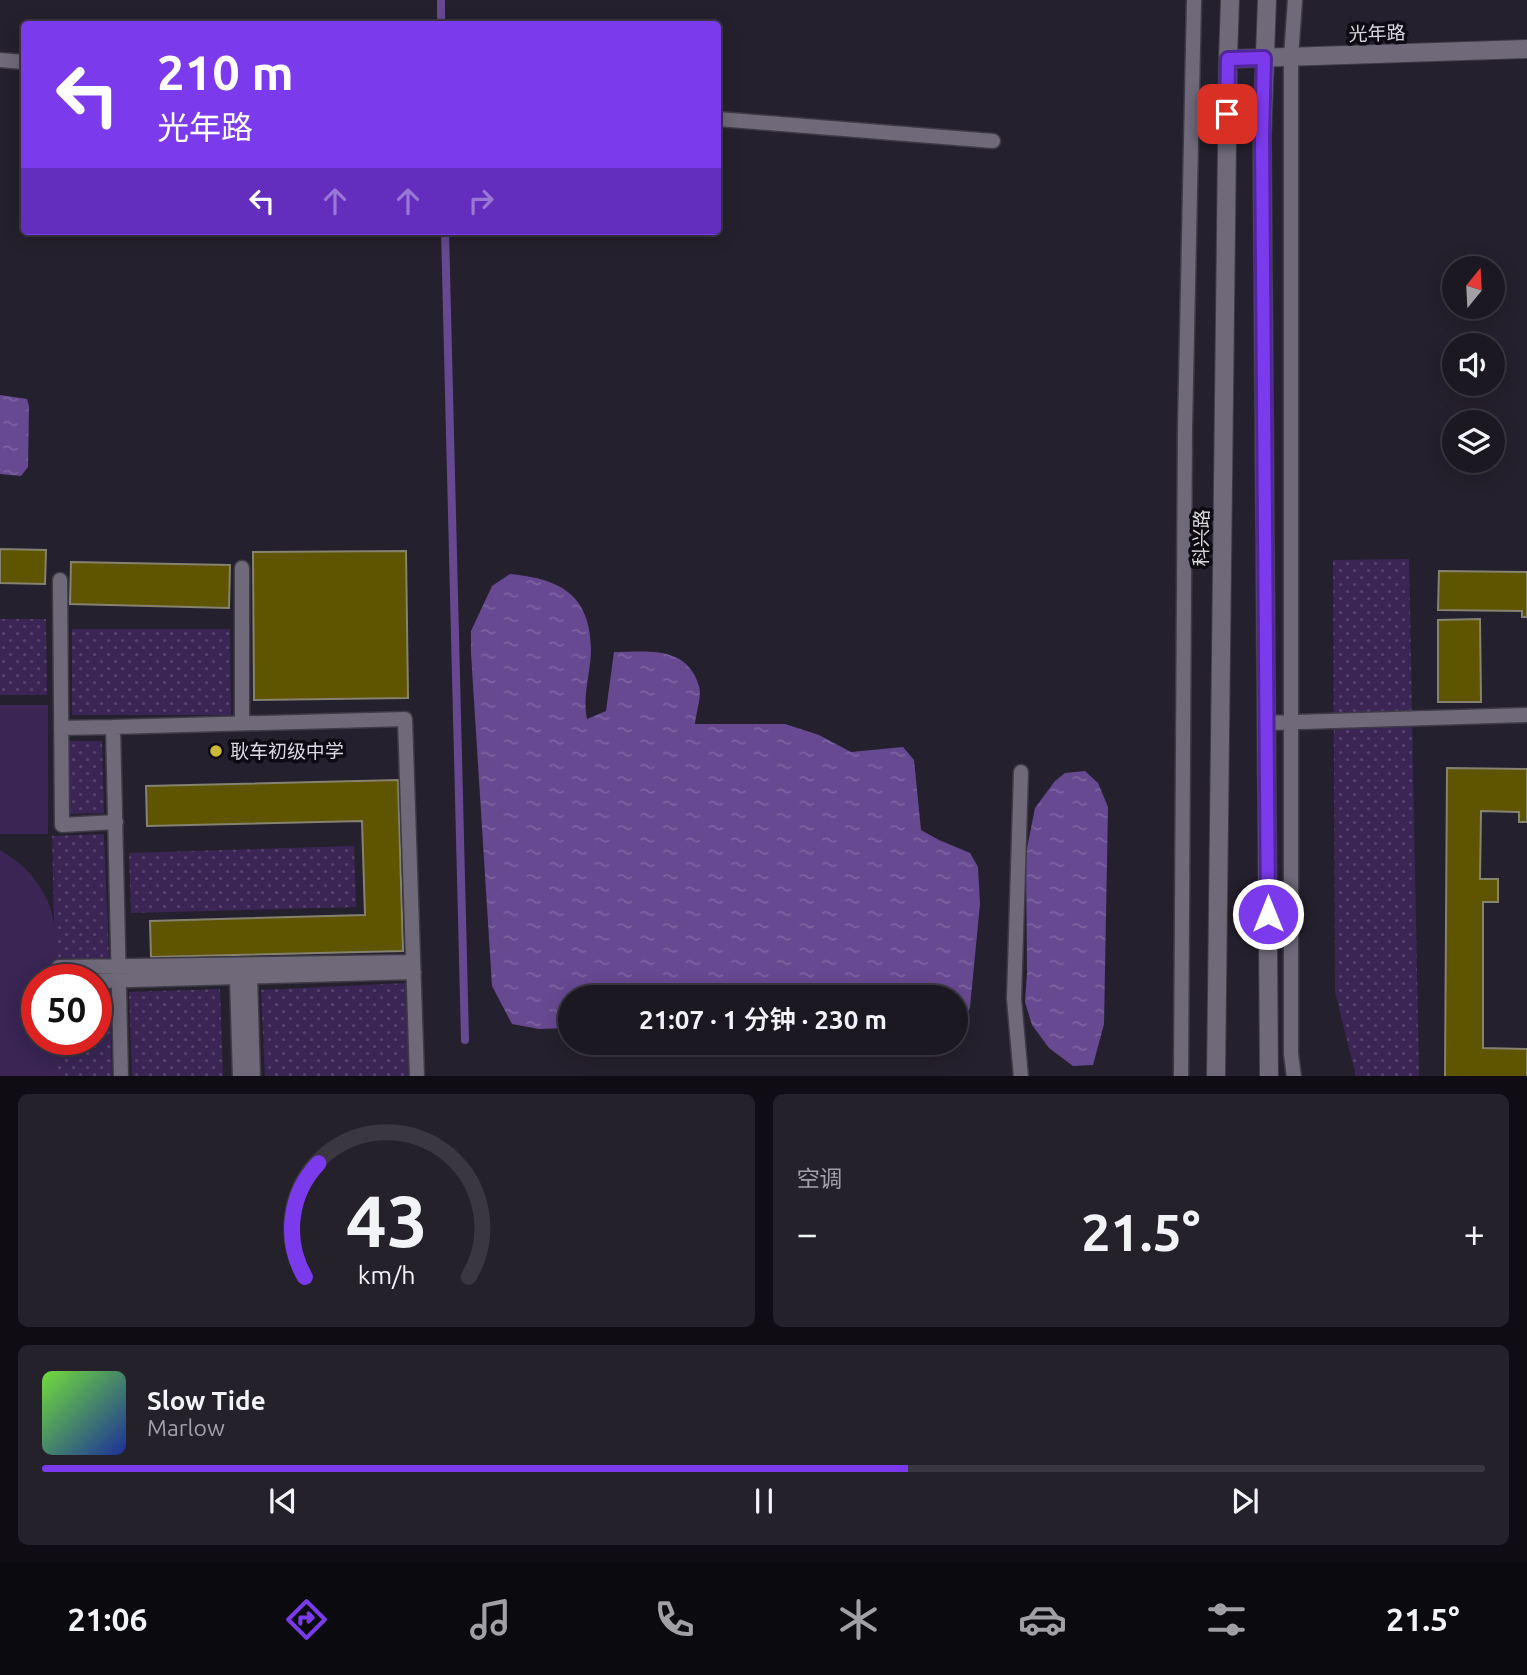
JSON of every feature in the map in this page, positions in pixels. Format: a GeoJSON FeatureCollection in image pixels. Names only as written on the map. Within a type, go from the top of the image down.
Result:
{"type":"FeatureCollection","features":[{"type":"Feature","properties":{"kind":"main road","name":"科兴路"},"geometry":{"type":"LineString","coordinates":[[1216,1076],[1230,0]]}},
{"type":"Feature","properties":{"kind":"main road"},"geometry":{"type":"LineString","coordinates":[[1267,0],[1262,136],[1269,1076]]}},
{"type":"Feature","properties":{"kind":"main road","name":"光年路"},"geometry":{"type":"LineString","coordinates":[[1228,59],[1527,49]]}},
{"type":"Feature","properties":{"kind":"lane"},"geometry":{"type":"LineString","coordinates":[[1181,1076],[1185,442],[1194,0]]}},
{"type":"Feature","properties":{"kind":"lane"},"geometry":{"type":"LineString","coordinates":[[1294,1076],[1291,1054],[1291,57],[1296,0]]}},
{"type":"Feature","properties":{"kind":"lane"},"geometry":{"type":"LineString","coordinates":[[0,60],[21,62]]}},
{"type":"Feature","properties":{"kind":"lane"},"geometry":{"type":"LineString","coordinates":[[721,119],[993,141]]}},
{"type":"Feature","properties":{"kind":"lane"},"geometry":{"type":"LineString","coordinates":[[242,569],[242,723]]}},
{"type":"Feature","properties":{"kind":"lane"},"geometry":{"type":"LineString","coordinates":[[60,580],[62,825],[116,822]]}},
{"type":"Feature","properties":{"kind":"lane"},"geometry":{"type":"LineString","coordinates":[[1266,723],[1527,715]]}},
{"type":"Feature","properties":{"kind":"lane"},"geometry":{"type":"LineString","coordinates":[[61,728],[405,719],[417,1076]]}},
{"type":"Feature","properties":{"kind":"lane"},"geometry":{"type":"LineString","coordinates":[[113,727],[121,1076]]}},
{"type":"Feature","properties":{"kind":"lane"},"geometry":{"type":"LineString","coordinates":[[1021,772],[1014,999],[1021,1076]]}},
{"type":"Feature","properties":{"kind":"lane"},"geometry":{"type":"LineString","coordinates":[[112,973],[244,973],[413,967]]}},
{"type":"Feature","properties":{"kind":"lane"},"geometry":{"type":"LineString","coordinates":[[240,1076],[244,973]]}},
{"type":"Feature","properties":{"kind":"lane"},"geometry":{"type":"LineString","coordinates":[[244,973],[253,1076]]}},
{"type":"Feature","properties":{"kind":"lane"},"geometry":{"type":"LineString","coordinates":[[112,976],[119,974]]}},
{"type":"Feature","properties":{"kind":"shaded area"},"geometry":{"type":"Polygon","coordinates":[[[1409,559],[1419,1076],[1356,1076],[1335,992],[1333,560],[1409,559]]]}},
{"type":"Feature","properties":{"kind":"shaded area"},"geometry":{"type":"Polygon","coordinates":[[[0,619],[46,619],[47,695],[0,695],[0,619]]]}},
{"type":"Feature","properties":{"kind":"shaded area"},"geometry":{"type":"Polygon","coordinates":[[[72,629],[230,629],[231,715],[72,715],[72,629]]]}},
{"type":"Feature","properties":{"kind":"shaded area"},"geometry":{"type":"Polygon","coordinates":[[[0,705],[48,705],[48,834],[0,834],[0,705]]]}},
{"type":"Feature","properties":{"kind":"shaded area"},"geometry":{"type":"Polygon","coordinates":[[[68,741],[102,741],[104,813],[70,814],[68,741]]]}},
{"type":"Feature","properties":{"kind":"shaded area"},"geometry":{"type":"Polygon","coordinates":[[[104,834],[109,959],[55,961],[52,836],[104,834]]]}},
{"type":"Feature","properties":{"kind":"shaded area"},"geometry":{"type":"Polygon","coordinates":[[[354,846],[356,907],[131,913],[129,853],[354,846]]]}},
{"type":"Feature","properties":{"kind":"shaded area"},"geometry":{"type":"Polygon","coordinates":[[[0,850],[19,863],[36,881],[52,912],[55,964],[21,964],[21,1055],[57,1055],[57,1076],[0,1076],[0,850]]]}},
{"type":"Feature","properties":{"kind":"shaded area"},"geometry":{"type":"Polygon","coordinates":[[[406,983],[409,1076],[265,1076],[261,990],[406,983]]]}},
{"type":"Feature","properties":{"kind":"shaded area"},"geometry":{"type":"Polygon","coordinates":[[[220,989],[223,1076],[132,1076],[129,992],[220,989]]]}},
{"type":"Feature","properties":{"kind":"shaded area"},"geometry":{"type":"Polygon","coordinates":[[[57,1055],[111,1055],[112,1076],[57,1076],[57,1055]]]}},
{"type":"Feature","properties":{"kind":"water"},"geometry":{"type":"Polygon","coordinates":[[[0,395],[27,399],[29,406],[28,467],[21,476],[0,474],[0,395]]]}},
{"type":"Feature","properties":{"kind":"water"},"geometry":{"type":"Polygon","coordinates":[[[510,574],[528,576],[557,585],[578,602],[585,615],[591,649],[587,719],[606,711],[614,652],[652,652],[676,657],[693,673],[700,690],[695,724],[785,724],[819,735],[851,752],[903,747],[914,760],[921,830],[970,853],[978,867],[980,904],[968,1013],[968,985],[558,985],[558,1028],[539,1029],[512,1024],[492,986],[471,653],[471,631],[492,586],[510,574]]]}},
{"type":"Feature","properties":{"kind":"water"},"geometry":{"type":"Polygon","coordinates":[[[1085,771],[1098,783],[1108,807],[1104,1024],[1093,1065],[1073,1066],[1049,1048],[1032,1025],[1025,1002],[1026,853],[1035,808],[1055,781],[1065,773],[1085,771]]]}},
{"type":"Feature","properties":{"kind":"building"},"geometry":{"type":"Polygon","coordinates":[[[0,549],[46,550],[45,584],[0,583],[0,549]]]}},
{"type":"Feature","properties":{"kind":"building"},"geometry":{"type":"Polygon","coordinates":[[[406,551],[408,698],[254,700],[253,552],[406,551]]]}},
{"type":"Feature","properties":{"kind":"building"},"geometry":{"type":"Polygon","coordinates":[[[71,562],[230,565],[229,608],[70,604],[71,562]]]}},
{"type":"Feature","properties":{"kind":"building"},"geometry":{"type":"Polygon","coordinates":[[[1439,571],[1527,572],[1527,617],[1522,617],[1522,611],[1438,610],[1439,571]]]}},
{"type":"Feature","properties":{"kind":"building"},"geometry":{"type":"Polygon","coordinates":[[[1480,619],[1481,702],[1438,702],[1438,620],[1480,619]]]}},
{"type":"Feature","properties":{"kind":"building"},"geometry":{"type":"Polygon","coordinates":[[[1447,768],[1527,769],[1527,822],[1519,822],[1519,812],[1481,811],[1480,879],[1498,879],[1498,902],[1483,902],[1483,1048],[1527,1049],[1527,1076],[1445,1076],[1447,768]]]}},
{"type":"Feature","properties":{"kind":"building"},"geometry":{"type":"Polygon","coordinates":[[[398,780],[403,951],[151,957],[150,921],[365,915],[362,821],[147,826],[146,786],[398,780]]]}},
{"type":"Feature","properties":{"kind":"waterway"},"geometry":{"type":"LineString","coordinates":[[441,0],[441,21]]}},
{"type":"Feature","properties":{"kind":"waterway"},"geometry":{"type":"LineString","coordinates":[[445,235],[465,1040]]}},
{"type":"Feature","properties":{"kind":"place","name":"耿车初级中学"},"geometry":{"type":"Point","coordinates":[216,751]}},
{"type":"Feature","properties":{"kind":"route"},"geometry":{"type":"LineString","coordinates":[[1227,114],[1228,59],[1264,58],[1262,136],[1268,914]]}}]}
